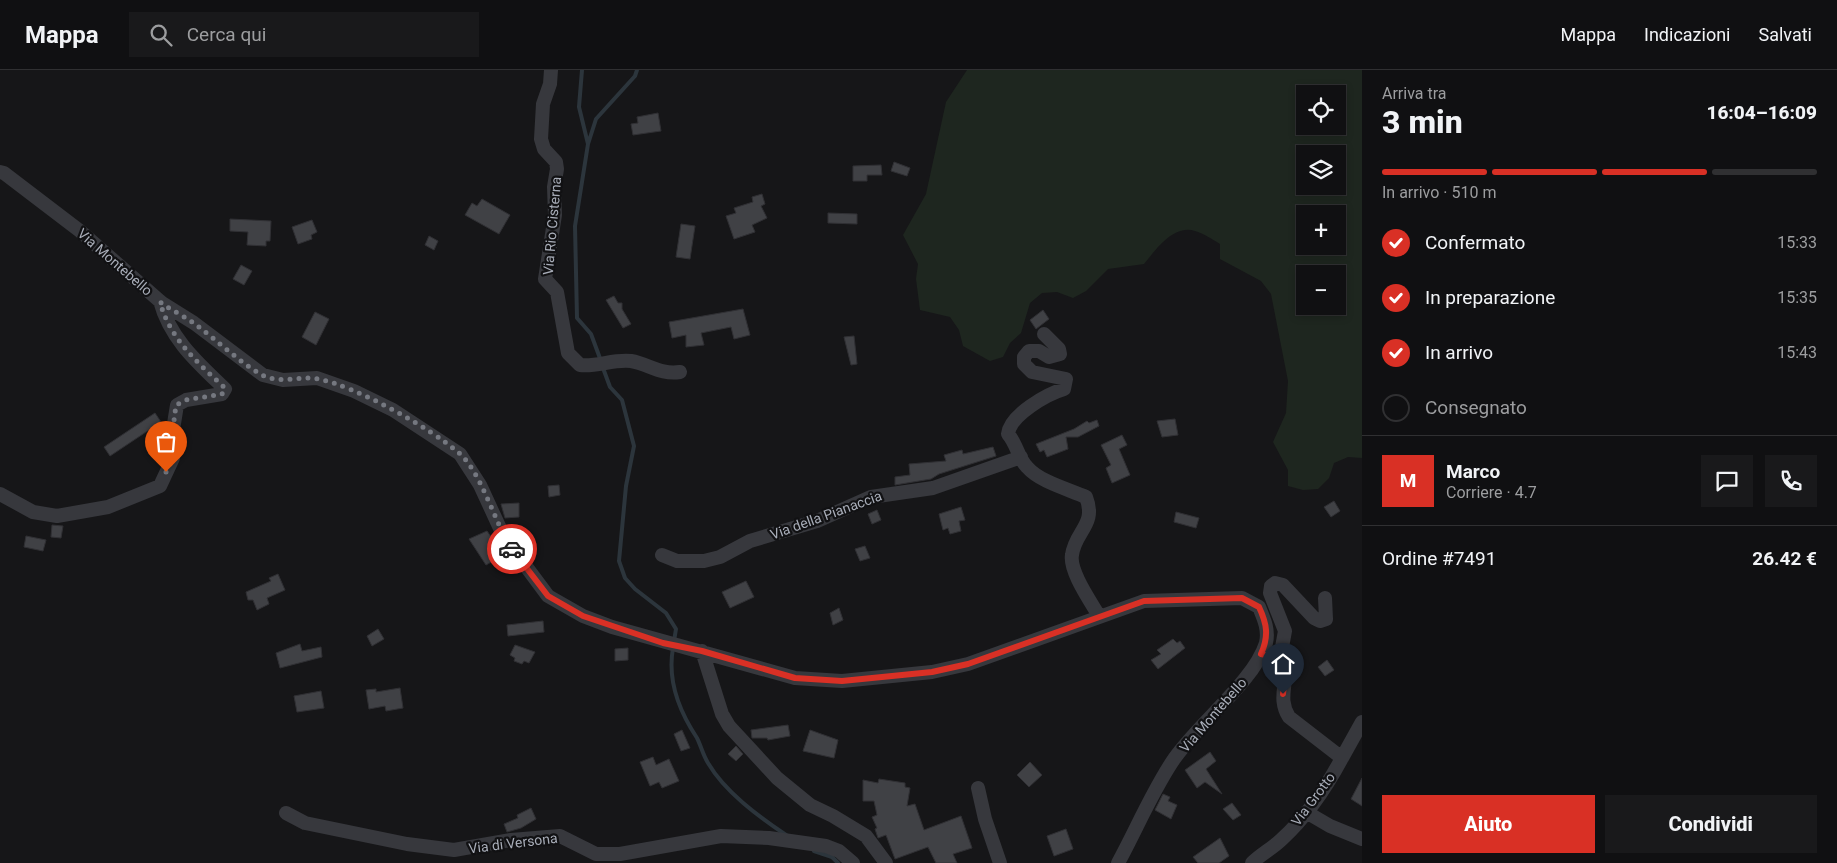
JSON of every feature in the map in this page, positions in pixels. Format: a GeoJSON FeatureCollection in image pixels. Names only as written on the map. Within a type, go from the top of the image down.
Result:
{"type":"FeatureCollection","features":[{"type":"Feature","properties":{"kind":"street","name":"Via Rio Cisterna"},"geometry":{"type":"LineString","coordinates":[[551,70],[550,84],[544,104],[541,139],[544,149],[556,162],[557,169],[554,187],[555,215],[545,279],[557,292],[568,353],[580,365],[634,362],[659,372],[680,372]]}},
{"type":"Feature","properties":{"kind":"street","name":"Via Montebello"},"geometry":{"type":"LineString","coordinates":[[0,172],[48,205],[160,302],[194,323],[263,375],[283,380],[318,378],[354,391],[393,410],[460,454],[480,484],[504,537],[548,596],[590,618],[663,643],[702,651],[795,678],[842,681],[932,672],[968,664],[1144,601],[1242,598],[1259,607],[1266,624],[1267,635],[1261,654],[1250,672],[1172,761],[1118,863]]}},
{"type":"Feature","properties":{"kind":"street"},"geometry":{"type":"LineString","coordinates":[[0,494],[33,512],[56,516],[108,507],[160,486],[173,458],[172,436],[176,405],[186,400],[222,394],[225,388],[188,353],[170,324],[160,302]]}},
{"type":"Feature","properties":{"kind":"street"},"geometry":{"type":"LineString","coordinates":[[1044,334],[1059,349],[1060,354],[1049,357],[1039,351],[1029,351],[1024,356],[1024,364],[1032,372],[1066,379],[1064,389],[1040,398],[1008,428],[1008,434],[1015,442],[1027,467],[1042,478],[1086,497],[1090,507],[1089,520],[1072,555],[1073,567],[1098,616]]}},
{"type":"Feature","properties":{"kind":"street","name":"Via della Pianaccia"},"geometry":{"type":"LineString","coordinates":[[662,555],[677,561],[704,562],[720,557],[750,541],[817,521],[871,497],[933,488],[1021,457]]}},
{"type":"Feature","properties":{"kind":"street"},"geometry":{"type":"LineString","coordinates":[[1261,654],[1280,658],[1285,631],[1270,593],[1271,586],[1276,583],[1283,584],[1314,618],[1320,621],[1326,619],[1325,598]]}},
{"type":"Feature","properties":{"kind":"street"},"geometry":{"type":"LineString","coordinates":[[702,651],[722,714],[730,726],[777,778],[810,805],[833,816],[866,836],[886,863]]}},
{"type":"Feature","properties":{"kind":"street","name":"Via Grotto"},"geometry":{"type":"LineString","coordinates":[[1252,863],[1282,839],[1306,812],[1334,774],[1342,758],[1289,717],[1284,709],[1283,694],[1286,668],[1280,658]]}},
{"type":"Feature","properties":{"kind":"street"},"geometry":{"type":"LineString","coordinates":[[1342,758],[1362,722]]}},
{"type":"Feature","properties":{"kind":"street"},"geometry":{"type":"LineString","coordinates":[[978,788],[985,819],[1000,863]]}},
{"type":"Feature","properties":{"kind":"street"},"geometry":{"type":"LineString","coordinates":[[1306,812],[1330,826],[1362,839]]}},
{"type":"Feature","properties":{"kind":"street","name":"Via di Versona"},"geometry":{"type":"LineString","coordinates":[[286,813],[305,823],[407,844],[454,850],[548,836],[569,839],[596,854],[620,854],[721,836],[769,838],[814,844],[840,851],[853,863]]}},
{"type":"Feature","properties":{"kind":"shaded area"},"geometry":{"type":"Polygon","coordinates":[[[967,70],[1362,70],[1362,458],[1348,457],[1334,463],[1329,478],[1318,489],[1303,490],[1288,486],[1288,470],[1273,442],[1286,413],[1288,381],[1271,294],[1261,281],[1220,259],[1220,244],[1198,232],[1179,231],[1165,240],[1144,264],[1108,269],[1086,291],[1073,298],[1057,292],[1042,293],[1030,303],[1021,333],[1010,343],[1003,357],[990,361],[963,346],[959,330],[950,317],[920,310],[916,279],[918,264],[903,235],[926,194],[946,102],[967,70]]]}},
{"type":"Feature","properties":{"kind":"building"},"geometry":{"type":"Polygon","coordinates":[[[658,113],[661,131],[633,135],[631,124],[638,123],[637,117],[658,113]]]}},
{"type":"Feature","properties":{"kind":"building"},"geometry":{"type":"Polygon","coordinates":[[[894,162],[910,168],[907,176],[891,171],[894,162]]]}},
{"type":"Feature","properties":{"kind":"building"},"geometry":{"type":"Polygon","coordinates":[[[881,165],[882,175],[867,175],[867,181],[853,181],[853,166],[881,165]]]}},
{"type":"Feature","properties":{"kind":"building"},"geometry":{"type":"Polygon","coordinates":[[[762,194],[765,204],[761,206],[767,218],[752,225],[755,232],[734,239],[726,216],[736,213],[734,208],[753,202],[752,197],[762,194]]]}},
{"type":"Feature","properties":{"kind":"building"},"geometry":{"type":"Polygon","coordinates":[[[482,199],[510,215],[499,234],[465,215],[472,203],[477,206],[482,199]]]}},
{"type":"Feature","properties":{"kind":"building"},"geometry":{"type":"Polygon","coordinates":[[[828,213],[857,214],[857,224],[828,223],[828,213]]]}},
{"type":"Feature","properties":{"kind":"building"},"geometry":{"type":"Polygon","coordinates":[[[230,219],[271,221],[270,241],[266,241],[266,246],[247,245],[248,232],[230,231],[230,219]]]}},
{"type":"Feature","properties":{"kind":"building"},"geometry":{"type":"Polygon","coordinates":[[[312,220],[317,232],[311,235],[312,239],[298,244],[292,227],[312,220]]]}},
{"type":"Feature","properties":{"kind":"building"},"geometry":{"type":"Polygon","coordinates":[[[681,224],[695,226],[690,259],[676,257],[681,224]]]}},
{"type":"Feature","properties":{"kind":"building"},"geometry":{"type":"Polygon","coordinates":[[[429,236],[438,241],[434,250],[425,245],[429,236]]]}},
{"type":"Feature","properties":{"kind":"building"},"geometry":{"type":"Polygon","coordinates":[[[241,265],[252,271],[244,285],[233,279],[241,265]]]}},
{"type":"Feature","properties":{"kind":"building"},"geometry":{"type":"Polygon","coordinates":[[[614,296],[618,303],[622,303],[622,309],[631,324],[623,328],[606,300],[614,296]]]}},
{"type":"Feature","properties":{"kind":"building"},"geometry":{"type":"Polygon","coordinates":[[[743,309],[750,335],[734,339],[731,327],[701,333],[704,345],[686,347],[686,335],[672,338],[669,322],[743,309]]]}},
{"type":"Feature","properties":{"kind":"building"},"geometry":{"type":"Polygon","coordinates":[[[1043,310],[1049,319],[1036,329],[1030,320],[1043,310]]]}},
{"type":"Feature","properties":{"kind":"building"},"geometry":{"type":"Polygon","coordinates":[[[315,312],[329,319],[316,345],[302,337],[315,312]]]}},
{"type":"Feature","properties":{"kind":"building"},"geometry":{"type":"Polygon","coordinates":[[[854,336],[857,364],[851,365],[844,337],[854,336]]]}},
{"type":"Feature","properties":{"kind":"building"},"geometry":{"type":"Polygon","coordinates":[[[155,413],[161,422],[110,456],[104,447],[155,413]]]}},
{"type":"Feature","properties":{"kind":"building"},"geometry":{"type":"Polygon","coordinates":[[[1175,419],[1178,435],[1162,437],[1157,421],[1175,419]]]}},
{"type":"Feature","properties":{"kind":"building"},"geometry":{"type":"Polygon","coordinates":[[[1097,420],[1099,426],[1078,437],[1066,437],[1068,449],[1047,457],[1044,450],[1040,452],[1036,444],[1074,429],[1087,421],[1089,423],[1097,420]]]}},
{"type":"Feature","properties":{"kind":"building"},"geometry":{"type":"Polygon","coordinates":[[[1122,435],[1127,445],[1119,449],[1130,475],[1112,483],[1106,468],[1111,465],[1101,445],[1122,435]]]}},
{"type":"Feature","properties":{"kind":"building"},"geometry":{"type":"Polygon","coordinates":[[[993,447],[996,456],[939,474],[931,479],[895,485],[895,477],[910,475],[909,464],[946,461],[944,455],[962,450],[963,454],[993,447]]]}},
{"type":"Feature","properties":{"kind":"building"},"geometry":{"type":"Polygon","coordinates":[[[559,485],[560,495],[549,497],[548,486],[559,485]]]}},
{"type":"Feature","properties":{"kind":"building"},"geometry":{"type":"Polygon","coordinates":[[[1334,501],[1340,511],[1331,517],[1324,507],[1334,501]]]}},
{"type":"Feature","properties":{"kind":"building"},"geometry":{"type":"Polygon","coordinates":[[[519,503],[519,517],[505,518],[501,504],[519,503]]]}},
{"type":"Feature","properties":{"kind":"building"},"geometry":{"type":"Polygon","coordinates":[[[961,507],[965,520],[959,521],[961,531],[950,534],[948,528],[943,530],[939,514],[961,507]]]}},
{"type":"Feature","properties":{"kind":"building"},"geometry":{"type":"Polygon","coordinates":[[[877,510],[881,520],[872,524],[868,514],[877,510]]]}},
{"type":"Feature","properties":{"kind":"building"},"geometry":{"type":"Polygon","coordinates":[[[1176,512],[1199,518],[1196,528],[1174,522],[1176,512]]]}},
{"type":"Feature","properties":{"kind":"building"},"geometry":{"type":"Polygon","coordinates":[[[52,525],[63,526],[61,538],[51,537],[52,525]]]}},
{"type":"Feature","properties":{"kind":"building"},"geometry":{"type":"Polygon","coordinates":[[[487,531],[504,555],[486,565],[469,539],[487,531]]]}},
{"type":"Feature","properties":{"kind":"building"},"geometry":{"type":"Polygon","coordinates":[[[26,536],[46,540],[43,551],[24,547],[26,536]]]}},
{"type":"Feature","properties":{"kind":"building"},"geometry":{"type":"Polygon","coordinates":[[[865,546],[870,558],[860,561],[855,549],[865,546]]]}},
{"type":"Feature","properties":{"kind":"building"},"geometry":{"type":"Polygon","coordinates":[[[278,574],[285,590],[267,598],[269,604],[257,610],[253,600],[248,600],[246,592],[271,581],[269,578],[278,574]]]}},
{"type":"Feature","properties":{"kind":"building"},"geometry":{"type":"Polygon","coordinates":[[[746,581],[754,597],[730,608],[722,592],[746,581]]]}},
{"type":"Feature","properties":{"kind":"building"},"geometry":{"type":"Polygon","coordinates":[[[839,608],[843,620],[833,625],[830,613],[839,608]]]}},
{"type":"Feature","properties":{"kind":"building"},"geometry":{"type":"Polygon","coordinates":[[[543,621],[544,632],[508,636],[507,625],[543,621]]]}},
{"type":"Feature","properties":{"kind":"building"},"geometry":{"type":"Polygon","coordinates":[[[378,629],[384,639],[372,646],[367,636],[378,629]]]}},
{"type":"Feature","properties":{"kind":"building"},"geometry":{"type":"Polygon","coordinates":[[[1173,639],[1177,643],[1180,641],[1185,648],[1158,669],[1151,660],[1161,654],[1157,650],[1173,639]]]}},
{"type":"Feature","properties":{"kind":"building"},"geometry":{"type":"Polygon","coordinates":[[[300,644],[302,651],[321,647],[322,657],[280,668],[276,653],[300,644]]]}},
{"type":"Feature","properties":{"kind":"building"},"geometry":{"type":"Polygon","coordinates":[[[515,645],[535,652],[529,663],[524,661],[522,664],[514,661],[515,658],[510,655],[515,645]]]}},
{"type":"Feature","properties":{"kind":"building"},"geometry":{"type":"Polygon","coordinates":[[[628,648],[628,660],[615,661],[615,649],[628,648]]]}},
{"type":"Feature","properties":{"kind":"building"},"geometry":{"type":"Polygon","coordinates":[[[1327,660],[1334,670],[1325,676],[1318,667],[1327,660]]]}},
{"type":"Feature","properties":{"kind":"building"},"geometry":{"type":"Polygon","coordinates":[[[400,688],[403,708],[386,711],[385,706],[369,709],[366,690],[376,689],[376,692],[400,688]]]}},
{"type":"Feature","properties":{"kind":"building"},"geometry":{"type":"Polygon","coordinates":[[[321,691],[324,708],[297,712],[294,696],[321,691]]]}},
{"type":"Feature","properties":{"kind":"building"},"geometry":{"type":"Polygon","coordinates":[[[788,725],[790,736],[768,740],[767,738],[752,738],[751,730],[788,725]]]}},
{"type":"Feature","properties":{"kind":"building"},"geometry":{"type":"Polygon","coordinates":[[[682,730],[690,748],[681,751],[674,734],[682,730]]]}},
{"type":"Feature","properties":{"kind":"building"},"geometry":{"type":"Polygon","coordinates":[[[810,730],[838,740],[834,758],[803,751],[810,730]]]}},
{"type":"Feature","properties":{"kind":"building"},"geometry":{"type":"Polygon","coordinates":[[[736,746],[743,754],[736,761],[728,754],[736,746]]]}},
{"type":"Feature","properties":{"kind":"building"},"geometry":{"type":"Polygon","coordinates":[[[1210,752],[1216,761],[1206,769],[1222,794],[1205,782],[1197,788],[1185,770],[1210,752]]]}},
{"type":"Feature","properties":{"kind":"building"},"geometry":{"type":"Polygon","coordinates":[[[653,757],[656,765],[669,759],[679,781],[662,788],[659,782],[650,786],[640,762],[653,757]]]}},
{"type":"Feature","properties":{"kind":"building"},"geometry":{"type":"Polygon","coordinates":[[[1030,762],[1042,775],[1029,787],[1017,775],[1030,762]]]}},
{"type":"Feature","properties":{"kind":"building"},"geometry":{"type":"Polygon","coordinates":[[[1362,778],[1362,806],[1351,799],[1362,778]]]}},
{"type":"Feature","properties":{"kind":"building"},"geometry":{"type":"Polygon","coordinates":[[[879,779],[905,783],[905,787],[910,788],[907,806],[915,804],[924,830],[961,816],[972,848],[953,854],[957,863],[936,863],[928,847],[895,859],[886,835],[878,838],[875,829],[877,828],[872,817],[877,815],[874,801],[863,801],[863,780],[878,783],[879,779]]]}},
{"type":"Feature","properties":{"kind":"building"},"geometry":{"type":"Polygon","coordinates":[[[1163,794],[1170,797],[1168,801],[1177,805],[1171,819],[1155,810],[1163,794]]]}},
{"type":"Feature","properties":{"kind":"building"},"geometry":{"type":"Polygon","coordinates":[[[1232,803],[1241,815],[1233,820],[1223,809],[1232,803]]]}},
{"type":"Feature","properties":{"kind":"building"},"geometry":{"type":"Polygon","coordinates":[[[531,808],[536,819],[521,828],[507,832],[504,824],[518,818],[517,815],[531,808]]]}},
{"type":"Feature","properties":{"kind":"building"},"geometry":{"type":"Polygon","coordinates":[[[1066,829],[1073,849],[1054,856],[1047,836],[1066,829]]]}},
{"type":"Feature","properties":{"kind":"building"},"geometry":{"type":"Polygon","coordinates":[[[1220,838],[1229,856],[1219,863],[1198,863],[1193,857],[1220,838]]]}},
{"type":"Feature","properties":{"kind":"waterway"},"geometry":{"type":"LineString","coordinates":[[582,70],[579,107],[588,144]]}},
{"type":"Feature","properties":{"kind":"waterway"},"geometry":{"type":"LineString","coordinates":[[601,361],[591,334],[577,318],[575,226],[588,144],[596,119],[635,76],[637,70]]}},
{"type":"Feature","properties":{"kind":"waterway"},"geometry":{"type":"LineString","coordinates":[[603,368],[610,387],[622,400],[634,446],[626,486],[619,561],[625,578],[635,589],[666,613],[676,629],[674,641]]}},
{"type":"Feature","properties":{"kind":"waterway"},"geometry":{"type":"LineString","coordinates":[[673,648],[672,672],[676,695],[708,763],[723,784],[733,794],[753,812],[786,835]]}},
{"type":"Feature","properties":{"kind":"waterway"},"geometry":{"type":"LineString","coordinates":[[814,851],[832,857],[838,863]]}},
{"type":"Feature","properties":{"kind":"way so far"},"geometry":{"type":"LineString","coordinates":[[166,472],[173,458],[172,436],[176,405],[186,400],[222,394],[225,388],[188,353],[178,339],[160,302],[194,323],[263,375],[283,380],[318,378],[354,391],[393,410],[460,454],[480,484],[504,537],[512,549]]}},
{"type":"Feature","properties":{"kind":"route"},"geometry":{"type":"LineString","coordinates":[[512,549],[548,596],[583,616],[663,643],[702,651],[795,678],[842,681],[932,672],[968,664],[1144,601],[1189,598],[1242,598],[1259,607],[1266,624],[1266,643],[1261,654],[1280,658],[1286,668],[1283,694]]}}]}
